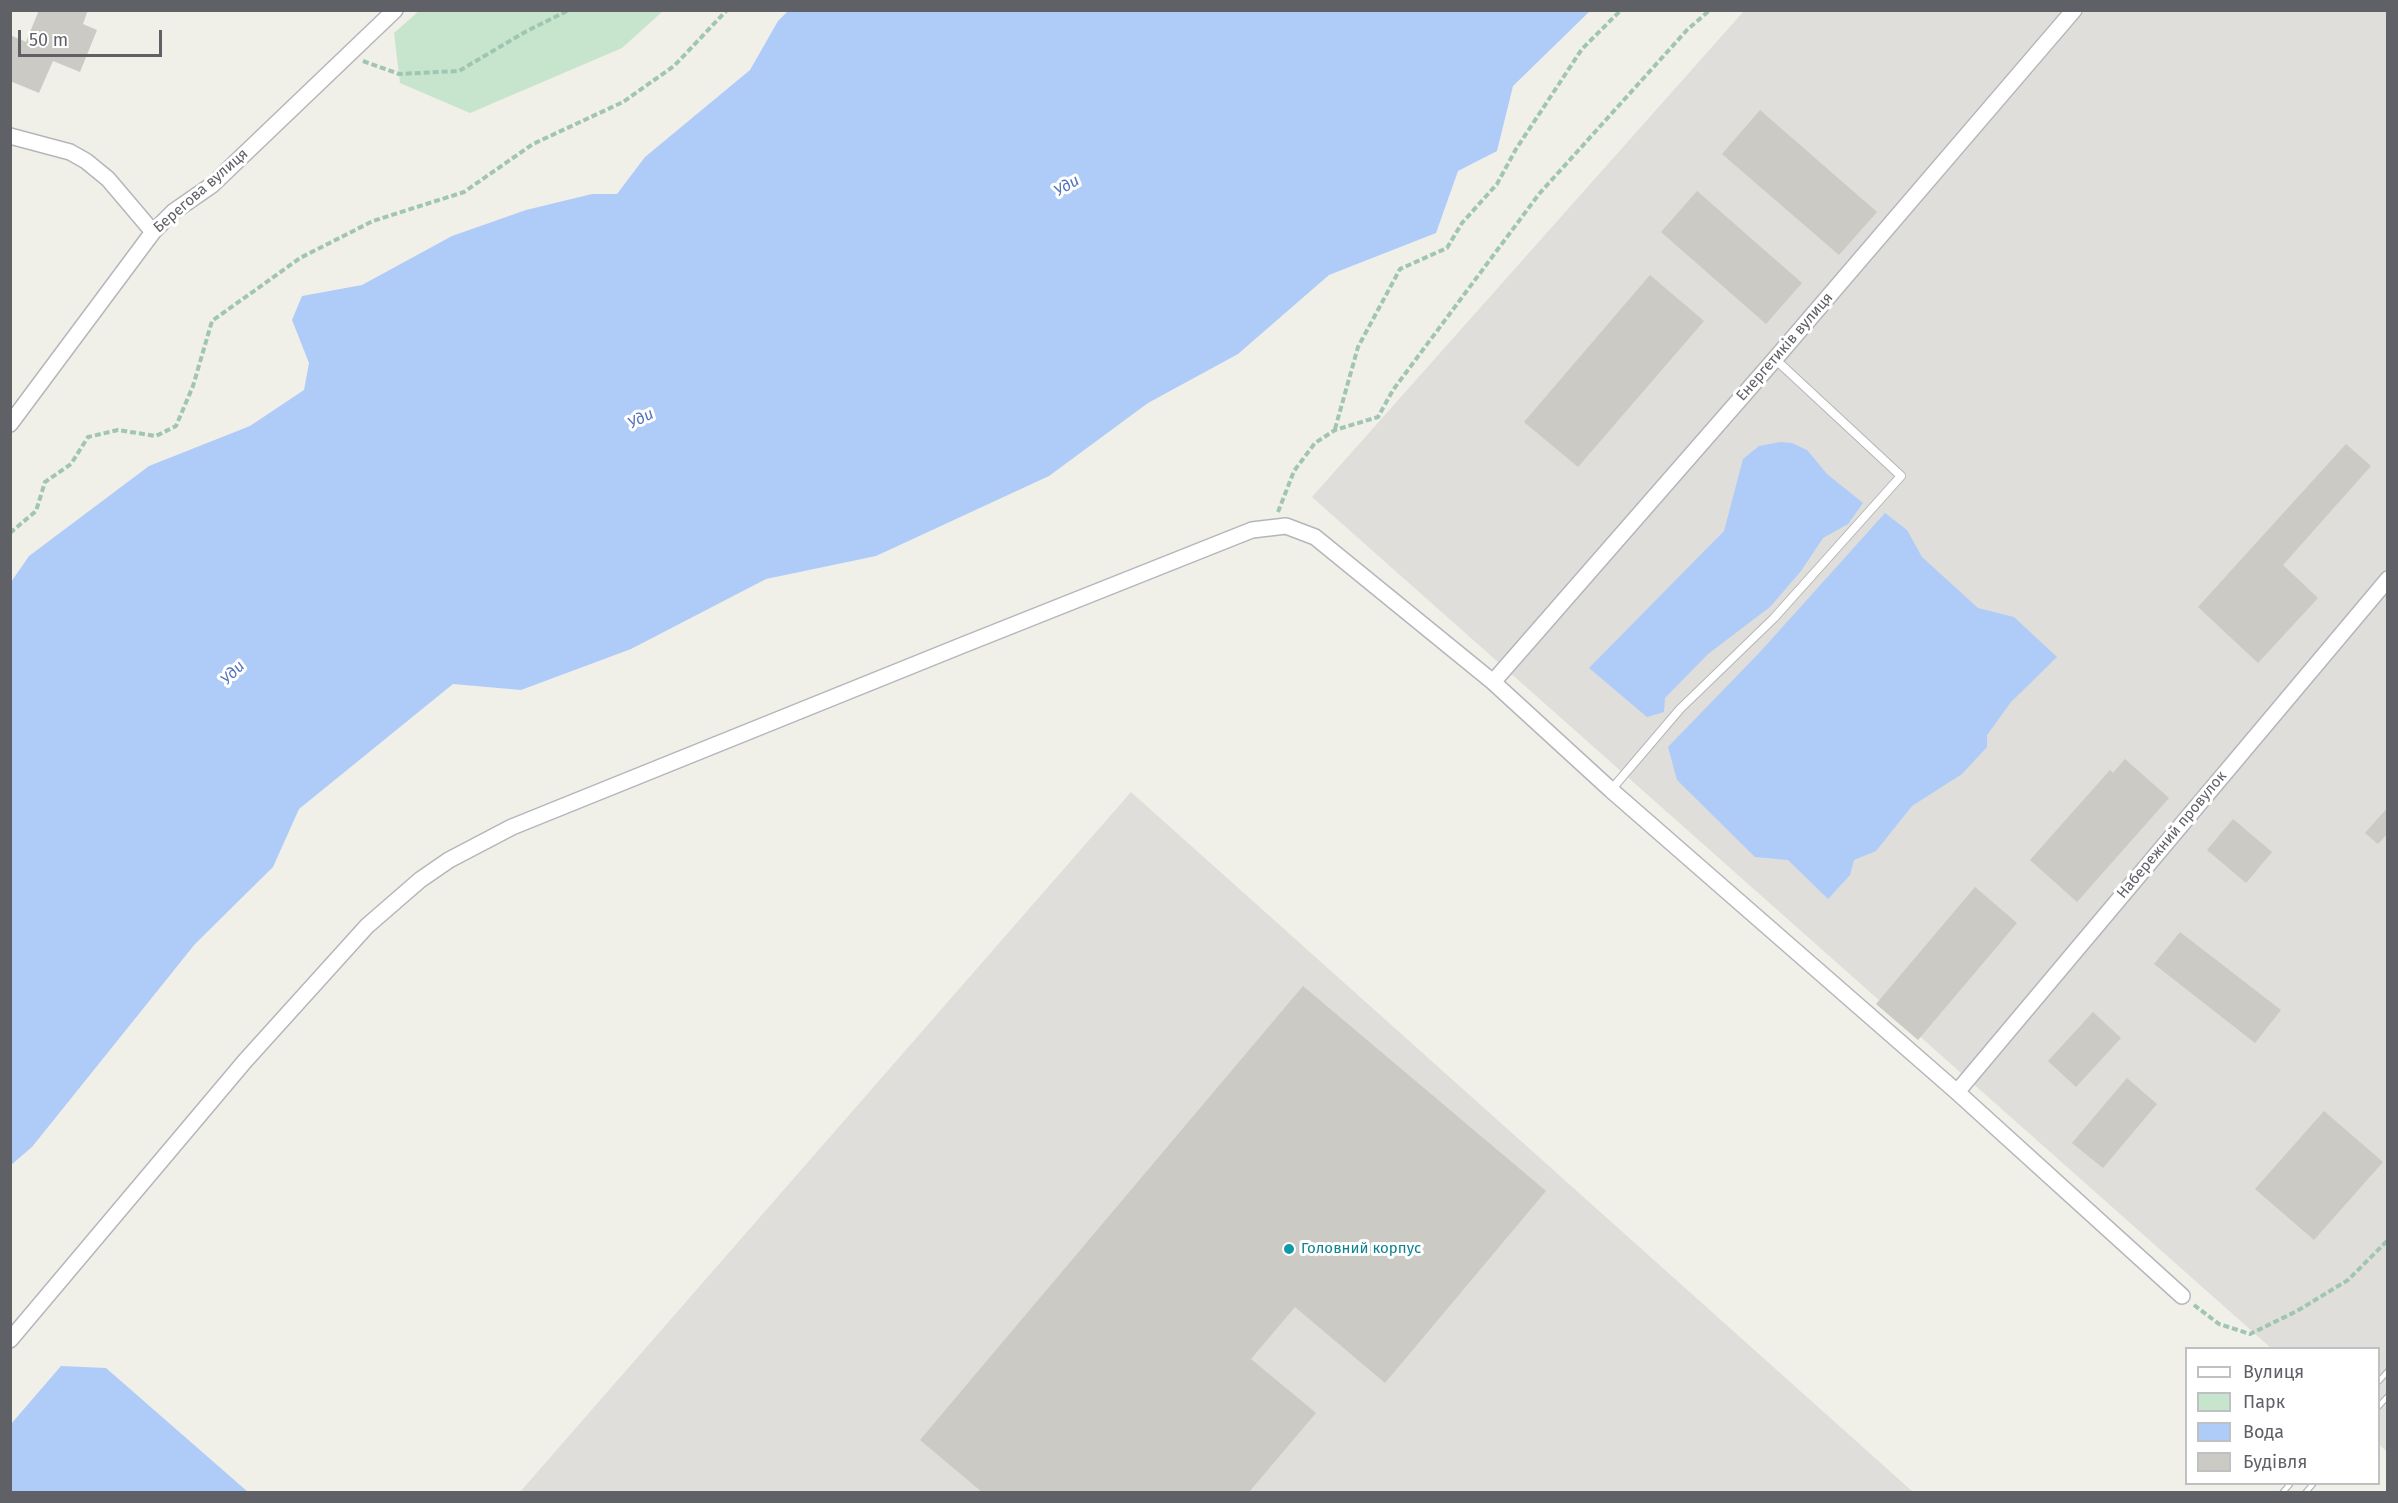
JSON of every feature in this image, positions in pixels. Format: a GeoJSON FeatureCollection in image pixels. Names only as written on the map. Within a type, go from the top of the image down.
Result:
{"type":"FeatureCollection","features":[{"type":"Feature","properties":{"kind":"street","name":"Берегова вулиця"},"geometry":{"type":"LineString","coordinates":[[10,424],[153,232],[173,212],[212,185],[395,10]]}},
{"type":"Feature","properties":{"kind":"street","name":"Енергетиків вулиця"},"geometry":{"type":"LineString","coordinates":[[1493,681],[1775,360],[2074,10]]}},
{"type":"Feature","properties":{"kind":"street"},"geometry":{"type":"LineString","coordinates":[[10,136],[70,152],[86,161],[108,179],[153,232]]}},
{"type":"Feature","properties":{"kind":"street"},"geometry":{"type":"LineString","coordinates":[[10,1340],[245,1061],[367,927],[411,887],[449,860],[512,827],[963,645],[1252,530],[1286,526],[1315,537],[1493,681],[1611,790],[1957,1092],[2182,1296]]}},
{"type":"Feature","properties":{"kind":"street","name":"Набережний провулок"},"geometry":{"type":"LineString","coordinates":[[1957,1092],[2388,579]]}},
{"type":"Feature","properties":{"kind":"lane"},"geometry":{"type":"LineString","coordinates":[[1611,790],[1680,709],[1774,618],[1901,476],[1775,360]]}},
{"type":"Feature","properties":{"kind":"path"},"geometry":{"type":"LineString","coordinates":[[348,56],[399,74],[459,71],[525,32],[570,10]]}},
{"type":"Feature","properties":{"kind":"path"},"geometry":{"type":"LineString","coordinates":[[10,533],[36,512],[45,482],[72,464],[88,437],[118,430],[156,436],[176,426],[193,386],[212,321],[300,258],[374,221],[464,192],[532,144],[623,102],[674,66],[727,10]]}},
{"type":"Feature","properties":{"kind":"path"},"geometry":{"type":"LineString","coordinates":[[1335,430],[1358,347],[1400,268],[1447,248],[1462,223],[1497,184],[1516,149],[1582,49],[1621,10]]}},
{"type":"Feature","properties":{"kind":"path"},"geometry":{"type":"LineString","coordinates":[[1274,527],[1282,497],[1294,471],[1315,442],[1335,430],[1378,417],[1393,390],[1539,194],[1687,30],[1710,10]]}},
{"type":"Feature","properties":{"kind":"path"},"geometry":{"type":"LineString","coordinates":[[2182,1296],[2219,1324],[2250,1334],[2297,1311],[2348,1280],[2388,1240]]}},
{"type":"Feature","properties":{"kind":"shaded area"},"geometry":{"type":"Polygon","coordinates":[[[1744,11],[2387,11],[2387,1452],[2380,1445],[2380,1347],[2270,1347],[1312,497],[1744,11]]]}},
{"type":"Feature","properties":{"kind":"shaded area"},"geometry":{"type":"Polygon","coordinates":[[[1131,792],[1913,1492],[520,1492],[1131,792]]]}},
{"type":"Feature","properties":{"kind":"green space"},"geometry":{"type":"Polygon","coordinates":[[[419,11],[663,11],[622,48],[470,113],[400,83],[394,33],[419,11]]]}},
{"type":"Feature","properties":{"kind":"water","name":"Уди"},"geometry":{"type":"Polygon","coordinates":[[[789,10],[1590,11],[1513,86],[1497,151],[1458,171],[1436,233],[1329,275],[1238,354],[1148,403],[1049,476],[876,556],[766,579],[631,649],[521,690],[453,684],[299,809],[273,867],[195,944],[32,1147],[11,1165],[11,582],[29,556],[149,466],[250,426],[304,390],[309,363],[292,320],[302,296],[362,285],[452,236],[526,210],[592,194],[617,194],[645,157],[750,70],[778,21],[789,10]]]}},
{"type":"Feature","properties":{"kind":"water"},"geometry":{"type":"Polygon","coordinates":[[[1780,442],[1792,443],[1807,450],[1827,474],[1863,503],[1848,524],[1823,538],[1801,571],[1770,607],[1708,654],[1665,698],[1664,712],[1647,717],[1589,668],[1724,531],[1743,459],[1759,446],[1780,442]]]}},
{"type":"Feature","properties":{"kind":"water"},"geometry":{"type":"Polygon","coordinates":[[[1885,513],[1907,530],[1922,557],[1978,608],[2014,617],[2057,657],[2011,702],[1987,735],[1987,747],[1962,774],[1912,806],[1876,851],[1854,860],[1850,875],[1828,899],[1788,860],[1755,857],[1677,780],[1668,747],[1760,652],[1885,513]]]}},
{"type":"Feature","properties":{"kind":"water"},"geometry":{"type":"Polygon","coordinates":[[[61,1366],[106,1368],[248,1492],[11,1492],[11,1424],[61,1366]]]}},
{"type":"Feature","properties":{"kind":"building"},"geometry":{"type":"Polygon","coordinates":[[[39,10],[88,10],[83,24],[97,30],[80,72],[53,61],[39,93],[10,81],[10,35],[26,42],[39,10]]]}},
{"type":"Feature","properties":{"kind":"building"},"geometry":{"type":"Polygon","coordinates":[[[1760,110],[1877,212],[1839,255],[1722,154],[1760,110]]]}},
{"type":"Feature","properties":{"kind":"building"},"geometry":{"type":"Polygon","coordinates":[[[1697,191],[1802,283],[1766,324],[1661,232],[1697,191]]]}},
{"type":"Feature","properties":{"kind":"building"},"geometry":{"type":"Polygon","coordinates":[[[1650,275],[1704,321],[1578,467],[1524,422],[1650,275]]]}},
{"type":"Feature","properties":{"kind":"building"},"geometry":{"type":"Polygon","coordinates":[[[2346,444],[2371,466],[2283,565],[2318,598],[2258,663],[2198,607],[2346,444]]]}},
{"type":"Feature","properties":{"kind":"building"},"geometry":{"type":"Polygon","coordinates":[[[2125,759],[2169,798],[2077,902],[2030,860],[2110,770],[2113,773],[2125,759]]]}},
{"type":"Feature","properties":{"kind":"building"},"geometry":{"type":"Polygon","coordinates":[[[2388,807],[2388,833],[2378,844],[2365,833],[2388,807]]]}},
{"type":"Feature","properties":{"kind":"building"},"geometry":{"type":"Polygon","coordinates":[[[2233,819],[2272,852],[2246,883],[2207,850],[2233,819]]]}},
{"type":"Feature","properties":{"kind":"building"},"geometry":{"type":"Polygon","coordinates":[[[1975,887],[2017,923],[1918,1040],[1876,1004],[1975,887]]]}},
{"type":"Feature","properties":{"kind":"building"},"geometry":{"type":"Polygon","coordinates":[[[2180,932],[2281,1010],[2255,1043],[2154,964],[2180,932]]]}},
{"type":"Feature","properties":{"kind":"building","name":"Головний корпус"},"geometry":{"type":"Polygon","coordinates":[[[1303,986],[1546,1191],[1385,1383],[1295,1307],[1251,1359],[1316,1413],[1249,1492],[982,1492],[920,1440],[1303,986]]]}},
{"type":"Feature","properties":{"kind":"building"},"geometry":{"type":"Polygon","coordinates":[[[2093,1012],[2121,1038],[2076,1087],[2048,1061],[2093,1012]]]}},
{"type":"Feature","properties":{"kind":"building"},"geometry":{"type":"Polygon","coordinates":[[[2127,1078],[2157,1104],[2103,1168],[2072,1143],[2127,1078]]]}},
{"type":"Feature","properties":{"kind":"building"},"geometry":{"type":"Polygon","coordinates":[[[2324,1111],[2383,1162],[2314,1240],[2255,1189],[2324,1111]]]}},
{"type":"Feature","properties":{"kind":"railway"},"geometry":{"type":"LineString","coordinates":[[2380,1380],[2388,1371]]}},
{"type":"Feature","properties":{"kind":"railway"},"geometry":{"type":"LineString","coordinates":[[2380,1405],[2388,1396]]}},
{"type":"Feature","properties":{"kind":"railway"},"geometry":{"type":"LineString","coordinates":[[2283,1492],[2289,1485]]}},
{"type":"Feature","properties":{"kind":"railway"},"geometry":{"type":"LineString","coordinates":[[2306,1492],[2312,1485]]}},
{"type":"Feature","properties":{"kind":"place","name":"Головний корпус"},"geometry":{"type":"Point","coordinates":[1289,1249]}}]}
